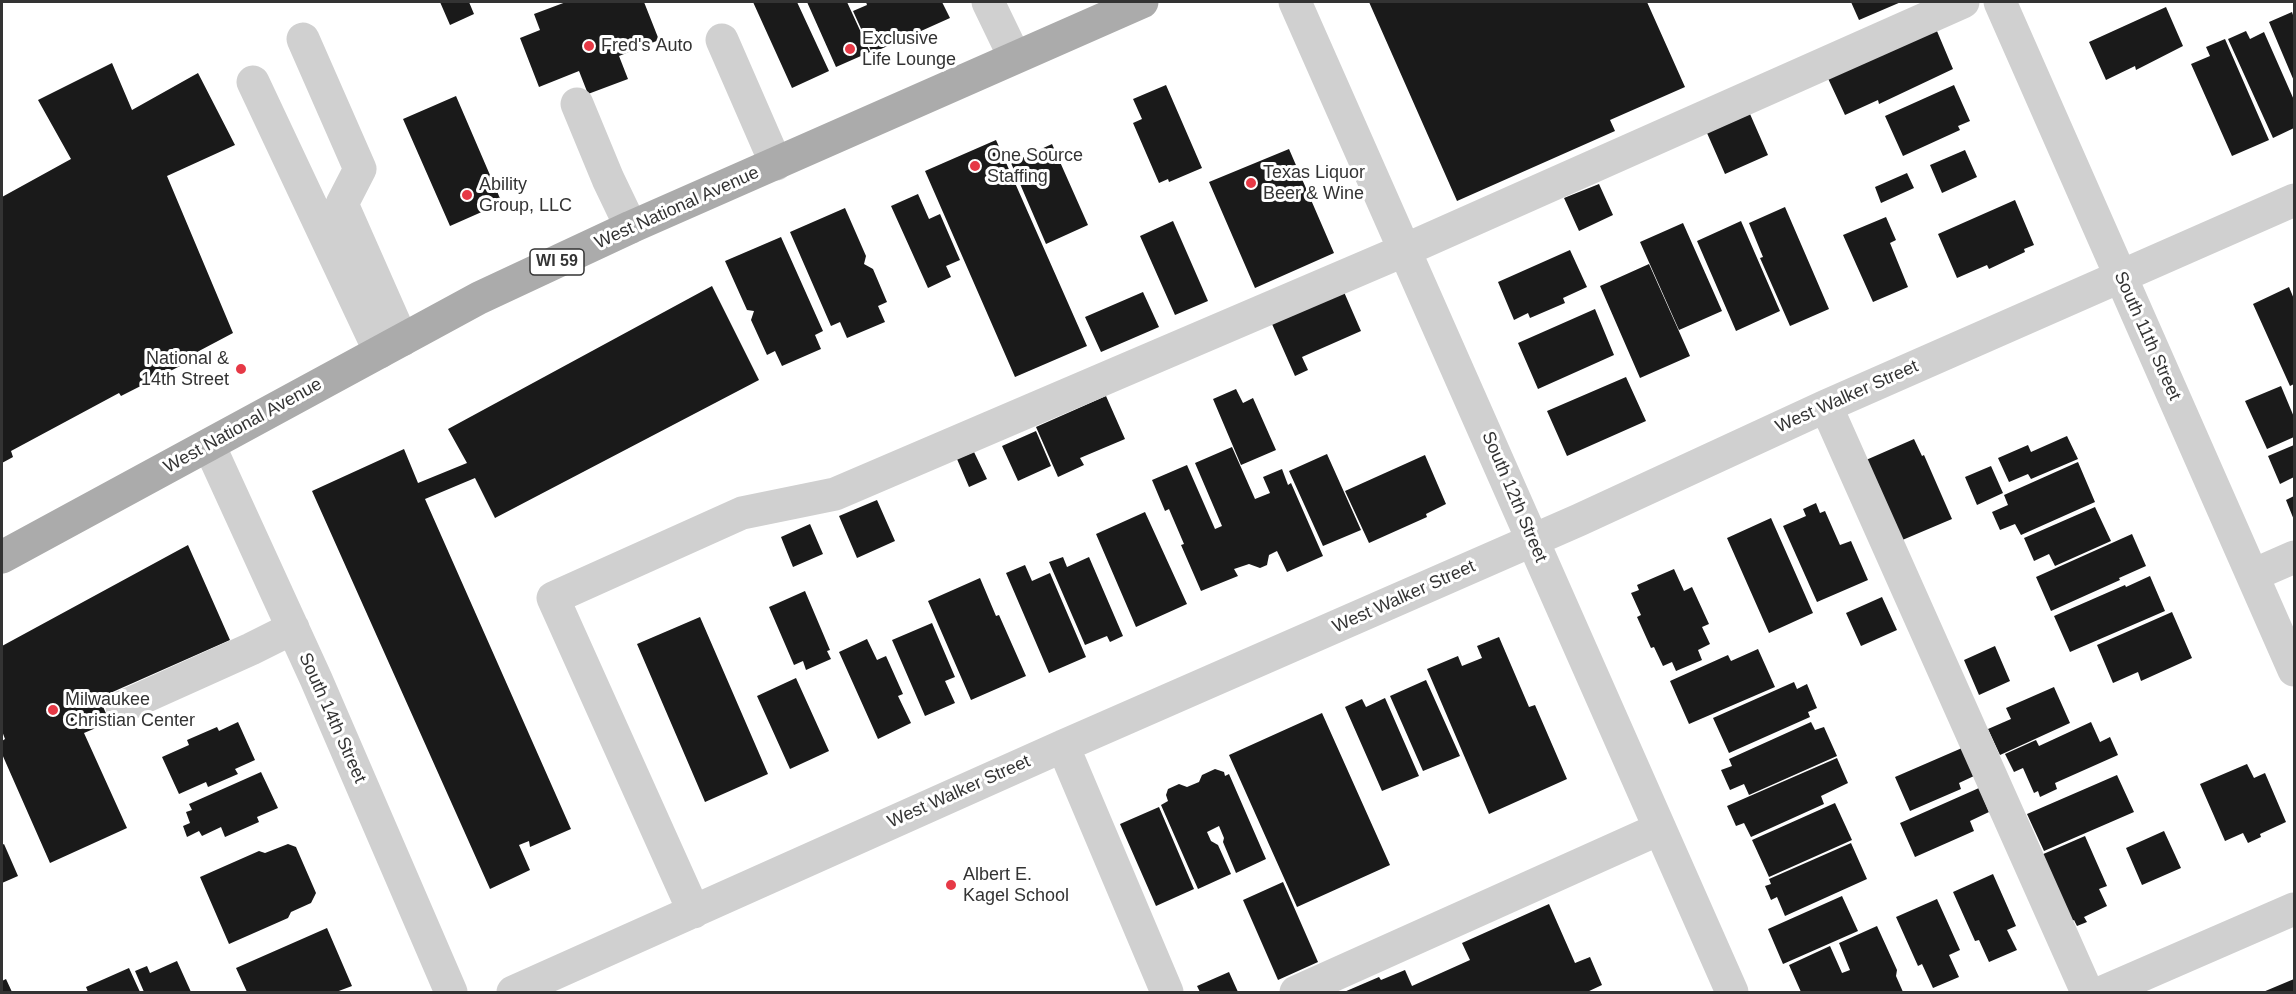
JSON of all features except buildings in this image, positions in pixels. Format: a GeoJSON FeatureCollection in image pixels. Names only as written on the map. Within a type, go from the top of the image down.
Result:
{"type":"FeatureCollection","features":[{"type":"Feature","properties":{"kind":"main road","name":"West National Avenue"},"geometry":{"type":"LineString","coordinates":[[2,557],[479,298],[630,227],[776,164],[1014,56],[1142,2]]}},
{"type":"Feature","properties":{"kind":"street"},"geometry":{"type":"LineString","coordinates":[[988,2],[1014,56]]}},
{"type":"Feature","properties":{"kind":"street","name":"South 12th Street"},"geometry":{"type":"LineString","coordinates":[[1295,2],[1732,993]]}},
{"type":"Feature","properties":{"kind":"street"},"geometry":{"type":"LineString","coordinates":[[694,912],[553,598],[742,513],[834,494],[1405,250],[1963,2]]}},
{"type":"Feature","properties":{"kind":"street","name":"South 11th Street"},"geometry":{"type":"LineString","coordinates":[[2000,2],[2295,670]]}},
{"type":"Feature","properties":{"kind":"street"},"geometry":{"type":"LineString","coordinates":[[303,39],[360,169],[342,204],[391,346]]}},
{"type":"Feature","properties":{"kind":"street"},"geometry":{"type":"LineString","coordinates":[[722,40],[776,164]]}},
{"type":"Feature","properties":{"kind":"street"},"geometry":{"type":"LineString","coordinates":[[253,82],[391,346]]}},
{"type":"Feature","properties":{"kind":"street"},"geometry":{"type":"LineString","coordinates":[[577,104],[630,227]]}},
{"type":"Feature","properties":{"kind":"street","name":"West Walker Street"},"geometry":{"type":"LineString","coordinates":[[513,993],[1063,746],[1533,540],[1826,406],[2295,200]]}},
{"type":"Feature","properties":{"kind":"street"},"geometry":{"type":"LineString","coordinates":[[1826,406],[2087,993]]}},
{"type":"Feature","properties":{"kind":"street","name":"South 14th Street"},"geometry":{"type":"LineString","coordinates":[[209,445],[293,628],[451,993]]}},
{"type":"Feature","properties":{"kind":"street"},"geometry":{"type":"LineString","coordinates":[[2253,575],[2295,557]]}},
{"type":"Feature","properties":{"kind":"street"},"geometry":{"type":"LineString","coordinates":[[122,707],[293,628]]}},
{"type":"Feature","properties":{"kind":"street"},"geometry":{"type":"LineString","coordinates":[[1063,746],[1167,993]]}},
{"type":"Feature","properties":{"kind":"street"},"geometry":{"type":"LineString","coordinates":[[1296,993],[1659,829]]}},
{"type":"Feature","properties":{"kind":"street"},"geometry":{"type":"LineString","coordinates":[[2103,993],[2295,909]]}},
{"type":"Feature","properties":{"kind":"place","name":"Fred's Auto"},"geometry":{"type":"Point","coordinates":[589,46]}},
{"type":"Feature","properties":{"kind":"place","name":"Exclusive Life Lounge"},"geometry":{"type":"Point","coordinates":[850,49]}},
{"type":"Feature","properties":{"kind":"place","name":"One Source Staffing"},"geometry":{"type":"Point","coordinates":[975,166]}},
{"type":"Feature","properties":{"kind":"place","name":"Texas Liquor Beer & Wine"},"geometry":{"type":"Point","coordinates":[1251,183]}},
{"type":"Feature","properties":{"kind":"place","name":"Ability Group, LLC"},"geometry":{"type":"Point","coordinates":[467,195]}},
{"type":"Feature","properties":{"kind":"place","name":"National & 14th Street"},"geometry":{"type":"Point","coordinates":[241,369]}},
{"type":"Feature","properties":{"kind":"place","name":"Milwaukee Christian Center"},"geometry":{"type":"Point","coordinates":[53,710]}},
{"type":"Feature","properties":{"kind":"place","name":"Albert E. Kagel School"},"geometry":{"type":"Point","coordinates":[951,885]}}]}
